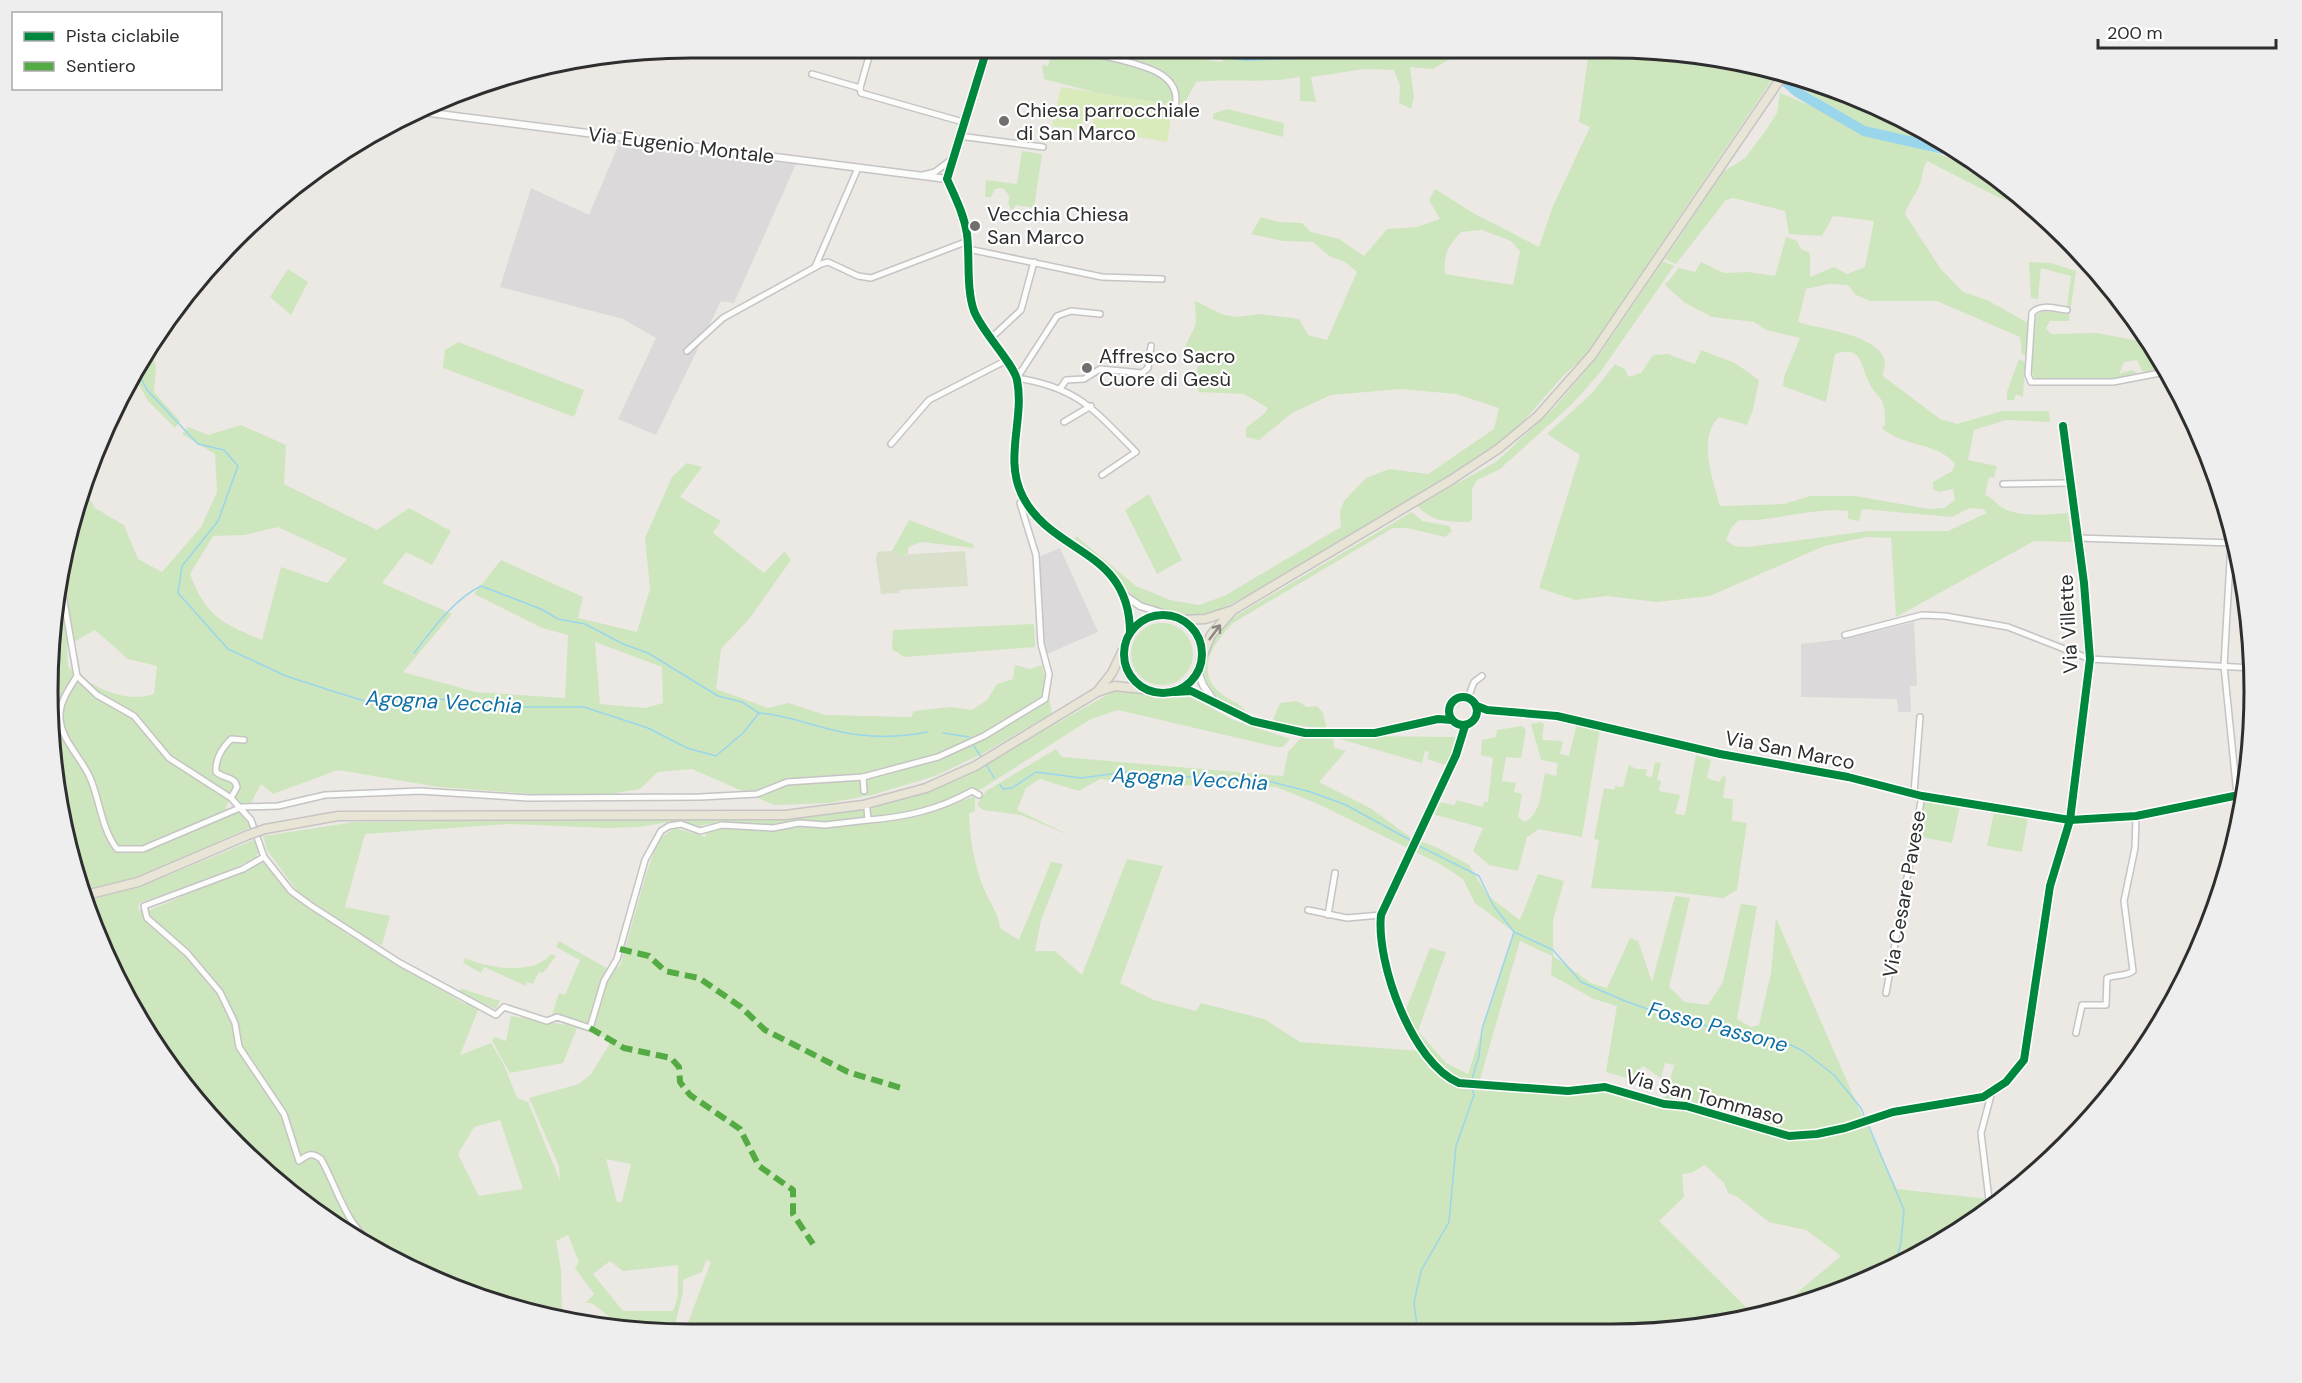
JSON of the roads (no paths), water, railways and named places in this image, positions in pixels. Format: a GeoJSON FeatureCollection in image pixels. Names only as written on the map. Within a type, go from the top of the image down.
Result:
{"type":"FeatureCollection","features":[{"type":"Feature","properties":{"kind":"main road"},"geometry":{"type":"LineString","coordinates":[[1096,692],[1112,673],[1130,633],[1147,619],[1169,615],[1182,620],[1205,619],[1233,610],[1451,480],[1512,438],[1561,392],[1619,316],[1779,81]]}},
{"type":"Feature","properties":{"kind":"main road"},"geometry":{"type":"LineString","coordinates":[[92,893],[138,882],[265,829],[338,816],[785,815],[862,805],[926,788],[975,766],[1096,692],[1115,687],[1143,689],[1164,694],[1184,687],[1198,672],[1211,635],[1233,610]]}},
{"type":"Feature","properties":{"kind":"main road"},"geometry":{"type":"LineString","coordinates":[[1182,620],[1197,636],[1202,657]]}},
{"type":"Feature","properties":{"kind":"main road"},"geometry":{"type":"LineString","coordinates":[[1124,648],[1127,672],[1143,689]]}},
{"type":"Feature","properties":{"kind":"street"},"geometry":{"type":"LineString","coordinates":[[868,58],[860,88],[861,93],[963,122]]}},
{"type":"Feature","properties":{"kind":"street"},"geometry":{"type":"LineString","coordinates":[[984,58],[946,179],[964,216],[973,309],[1017,378],[1073,393],[1091,406],[1136,452],[1102,475]]}},
{"type":"Feature","properties":{"kind":"street"},"geometry":{"type":"LineString","coordinates":[[1111,58],[1161,72],[1173,86],[1175,107]]}},
{"type":"Feature","properties":{"kind":"street"},"geometry":{"type":"LineString","coordinates":[[812,74],[860,88]]}},
{"type":"Feature","properties":{"kind":"street","name":"Via Eugenio Montale"},"geometry":{"type":"LineString","coordinates":[[435,114],[946,179]]}},
{"type":"Feature","properties":{"kind":"street"},"geometry":{"type":"LineString","coordinates":[[958,136],[1043,147]]}},
{"type":"Feature","properties":{"kind":"street"},"geometry":{"type":"LineString","coordinates":[[923,175],[935,172],[952,159]]}},
{"type":"Feature","properties":{"kind":"street"},"geometry":{"type":"LineString","coordinates":[[815,267],[858,168]]}},
{"type":"Feature","properties":{"kind":"street"},"geometry":{"type":"LineString","coordinates":[[687,351],[723,318],[815,267],[828,262],[858,276],[871,279],[968,241]]}},
{"type":"Feature","properties":{"kind":"street"},"geometry":{"type":"LineString","coordinates":[[968,249],[1102,276],[1162,279]]}},
{"type":"Feature","properties":{"kind":"street"},"geometry":{"type":"LineString","coordinates":[[990,339],[1022,310],[1034,262]]}},
{"type":"Feature","properties":{"kind":"street"},"geometry":{"type":"LineString","coordinates":[[2067,310],[2045,307],[2036,308],[2032,313],[2028,375],[2031,382],[2113,382],[2158,373]]}},
{"type":"Feature","properties":{"kind":"street"},"geometry":{"type":"LineString","coordinates":[[1100,314],[1071,311],[1057,316],[1017,378],[1013,459],[1016,479],[1024,498],[1044,525],[1095,560],[1124,594],[1140,606],[1169,615]]}},
{"type":"Feature","properties":{"kind":"street"},"geometry":{"type":"LineString","coordinates":[[1060,389],[1066,380],[1084,379],[1100,369],[1142,373],[1148,368],[1151,346]]}},
{"type":"Feature","properties":{"kind":"street"},"geometry":{"type":"LineString","coordinates":[[891,444],[929,400],[1005,361]]}},
{"type":"Feature","properties":{"kind":"street"},"geometry":{"type":"LineString","coordinates":[[1064,422],[1091,406]]}},
{"type":"Feature","properties":{"kind":"street","name":"Via Villette"},"geometry":{"type":"LineString","coordinates":[[2063,426],[2078,538],[2090,659],[2070,820]]}},
{"type":"Feature","properties":{"kind":"street"},"geometry":{"type":"LineString","coordinates":[[2003,484],[2070,483]]}},
{"type":"Feature","properties":{"kind":"street"},"geometry":{"type":"LineString","coordinates":[[77,676],[60,706],[60,721],[91,780],[109,839],[117,849],[143,849],[240,807],[278,806],[312,797],[380,791],[529,798],[742,796],[757,794],[787,782],[863,777],[938,757],[984,736],[1046,699],[1049,674],[1041,644],[1036,555],[1020,503],[1024,498]]}},
{"type":"Feature","properties":{"kind":"street"},"geometry":{"type":"LineString","coordinates":[[2078,538],[2226,544]]}},
{"type":"Feature","properties":{"kind":"street"},"geometry":{"type":"LineString","coordinates":[[2231,569],[2224,666],[2238,776]]}},
{"type":"Feature","properties":{"kind":"street"},"geometry":{"type":"LineString","coordinates":[[1124,594],[1130,615],[1130,633]]}},
{"type":"Feature","properties":{"kind":"street"},"geometry":{"type":"LineString","coordinates":[[65,605],[77,676],[97,695],[134,716],[169,758],[231,798],[240,807],[251,820],[264,857],[291,891],[400,963],[496,1015],[504,1007],[547,1021],[557,1017],[590,1028],[604,981],[616,959],[645,860],[661,831],[669,826],[681,824],[700,831],[722,825],[773,828],[799,823],[832,825],[924,813],[972,791],[979,795]]}},
{"type":"Feature","properties":{"kind":"street"},"geometry":{"type":"LineString","coordinates":[[1845,635],[1922,615],[1945,616],[2008,627],[2090,659],[2243,667]]}},
{"type":"Feature","properties":{"kind":"street"},"geometry":{"type":"LineString","coordinates":[[1198,672],[1203,685],[1215,701]]}},
{"type":"Feature","properties":{"kind":"street"},"geometry":{"type":"LineString","coordinates":[[1468,698],[1474,682],[1482,676]]}},
{"type":"Feature","properties":{"kind":"street"},"geometry":{"type":"LineString","coordinates":[[1174,692],[1191,691],[1252,721],[1305,733],[1392,731],[1438,719],[1452,720],[1465,726]]}},
{"type":"Feature","properties":{"kind":"street"},"geometry":{"type":"LineString","coordinates":[[1438,719],[1455,700],[1468,698]]}},
{"type":"Feature","properties":{"kind":"street"},"geometry":{"type":"LineString","coordinates":[[1308,910],[1347,918],[1382,915],[1456,755],[1465,726],[1476,718],[1477,706],[1468,698]]}},
{"type":"Feature","properties":{"kind":"street","name":"Via San Marco"},"geometry":{"type":"LineString","coordinates":[[1477,706],[1557,716],[1720,754],[1848,777],[1922,796],[2070,820],[2136,816],[2234,795]]}},
{"type":"Feature","properties":{"kind":"street"},"geometry":{"type":"LineString","coordinates":[[1449,709],[1452,720]]}},
{"type":"Feature","properties":{"kind":"street","name":"Via San Marco"},"geometry":{"type":"LineString","coordinates":[[1476,718],[1485,713],[1503,711]]}},
{"type":"Feature","properties":{"kind":"street"},"geometry":{"type":"LineString","coordinates":[[1914,794],[1920,717]]}},
{"type":"Feature","properties":{"kind":"street"},"geometry":{"type":"LineString","coordinates":[[231,798],[237,783],[232,778],[221,776],[216,772],[215,766],[225,745],[231,740],[244,740]]}},
{"type":"Feature","properties":{"kind":"street"},"geometry":{"type":"LineString","coordinates":[[863,777],[864,791]]}},
{"type":"Feature","properties":{"kind":"street","name":"Via Cesare Pavese"},"geometry":{"type":"LineString","coordinates":[[1886,993],[1922,796]]}},
{"type":"Feature","properties":{"kind":"street"},"geometry":{"type":"LineString","coordinates":[[867,809],[868,820]]}},
{"type":"Feature","properties":{"kind":"street"},"geometry":{"type":"LineString","coordinates":[[2076,1033],[2082,1005],[2106,1005],[2107,978],[2115,974],[2127,975],[2133,971],[2124,901],[2135,848],[2136,816]]}},
{"type":"Feature","properties":{"kind":"street","name":"Via San Tommaso"},"geometry":{"type":"LineString","coordinates":[[1382,915],[1380,927],[1386,966],[1409,1029],[1431,1058],[1451,1079],[1471,1083],[1568,1091],[1605,1087],[1664,1104],[1686,1106],[1789,1136],[1845,1128],[1893,1112],[1983,1097],[1994,1092],[2014,1074],[2024,1060],[2050,886],[2070,820]]}},
{"type":"Feature","properties":{"kind":"street"},"geometry":{"type":"LineString","coordinates":[[264,857],[243,869],[144,906],[147,918],[187,953],[220,992],[235,1023],[239,1047],[284,1114],[299,1161],[308,1154],[315,1154],[321,1159],[347,1214],[360,1231]]}},
{"type":"Feature","properties":{"kind":"street"},"geometry":{"type":"LineString","coordinates":[[1328,915],[1335,873]]}},
{"type":"Feature","properties":{"kind":"street"},"geometry":{"type":"LineString","coordinates":[[1989,1199],[1981,1133],[1989,1098],[1994,1092]]}},
{"type":"Feature","properties":{"kind":"waterway"},"geometry":{"type":"LineString","coordinates":[[1788,84],[1797,92],[1864,131],[1933,147]]}},
{"type":"Feature","properties":{"kind":"waterway","name":"Agogna Vecchia"},"geometry":{"type":"LineString","coordinates":[[141,378],[147,390],[198,444],[224,450],[238,466],[218,521],[182,566],[178,593],[228,649],[286,676],[365,701],[439,699],[518,707],[584,707],[648,728],[687,748],[716,756],[743,733],[759,713],[860,735],[893,736],[927,732]]}},
{"type":"Feature","properties":{"kind":"waterway"},"geometry":{"type":"LineString","coordinates":[[414,653],[453,607],[481,586],[541,609],[558,619],[585,624],[623,644],[648,653],[718,696],[742,702],[759,713]]}},
{"type":"Feature","properties":{"kind":"waterway","name":"Agogna Vecchia"},"geometry":{"type":"LineString","coordinates":[[943,733],[969,737]]}},
{"type":"Feature","properties":{"kind":"waterway","name":"Agogna Vecchia"},"geometry":{"type":"LineString","coordinates":[[974,746],[981,757]]}},
{"type":"Feature","properties":{"kind":"waterway","name":"Agogna Vecchia"},"geometry":{"type":"LineString","coordinates":[[986,764],[994,778]]}},
{"type":"Feature","properties":{"kind":"waterway","name":"Agogna Vecchia"},"geometry":{"type":"LineString","coordinates":[[1000,785],[1003,789],[1012,788],[1036,772],[1081,778],[1126,772],[1166,778],[1205,776],[1272,782],[1311,792],[1346,805],[1410,840]]}},
{"type":"Feature","properties":{"kind":"waterway","name":"Fosso Passone"},"geometry":{"type":"LineString","coordinates":[[1419,846],[1479,876],[1493,905],[1514,932],[1553,950],[1581,982],[1625,1001],[1682,1021],[1780,1040],[1803,1051],[1834,1075],[1861,1108],[1865,1118]]}},
{"type":"Feature","properties":{"kind":"waterway"},"geometry":{"type":"LineString","coordinates":[[1471,1082],[1479,1056],[1482,1029],[1514,932]]}},
{"type":"Feature","properties":{"kind":"waterway"},"geometry":{"type":"LineString","coordinates":[[1417,1324],[1414,1303],[1421,1271],[1449,1222],[1456,1146],[1474,1095],[1471,1086]]}},
{"type":"Feature","properties":{"kind":"waterway","name":"Fosso Passone"},"geometry":{"type":"LineString","coordinates":[[1867,1122],[1904,1210],[1898,1255]]}},
{"type":"Feature","properties":{"kind":"place","name":"Chiesa parrocchiale di San Marco"},"geometry":{"type":"Point","coordinates":[1004,121]}},
{"type":"Feature","properties":{"kind":"place","name":"Vecchia Chiesa San Marco"},"geometry":{"type":"Point","coordinates":[975,226]}},
{"type":"Feature","properties":{"kind":"place","name":"Affresco Sacro Cuore di Gesù"},"geometry":{"type":"Point","coordinates":[1087,368]}}]}
